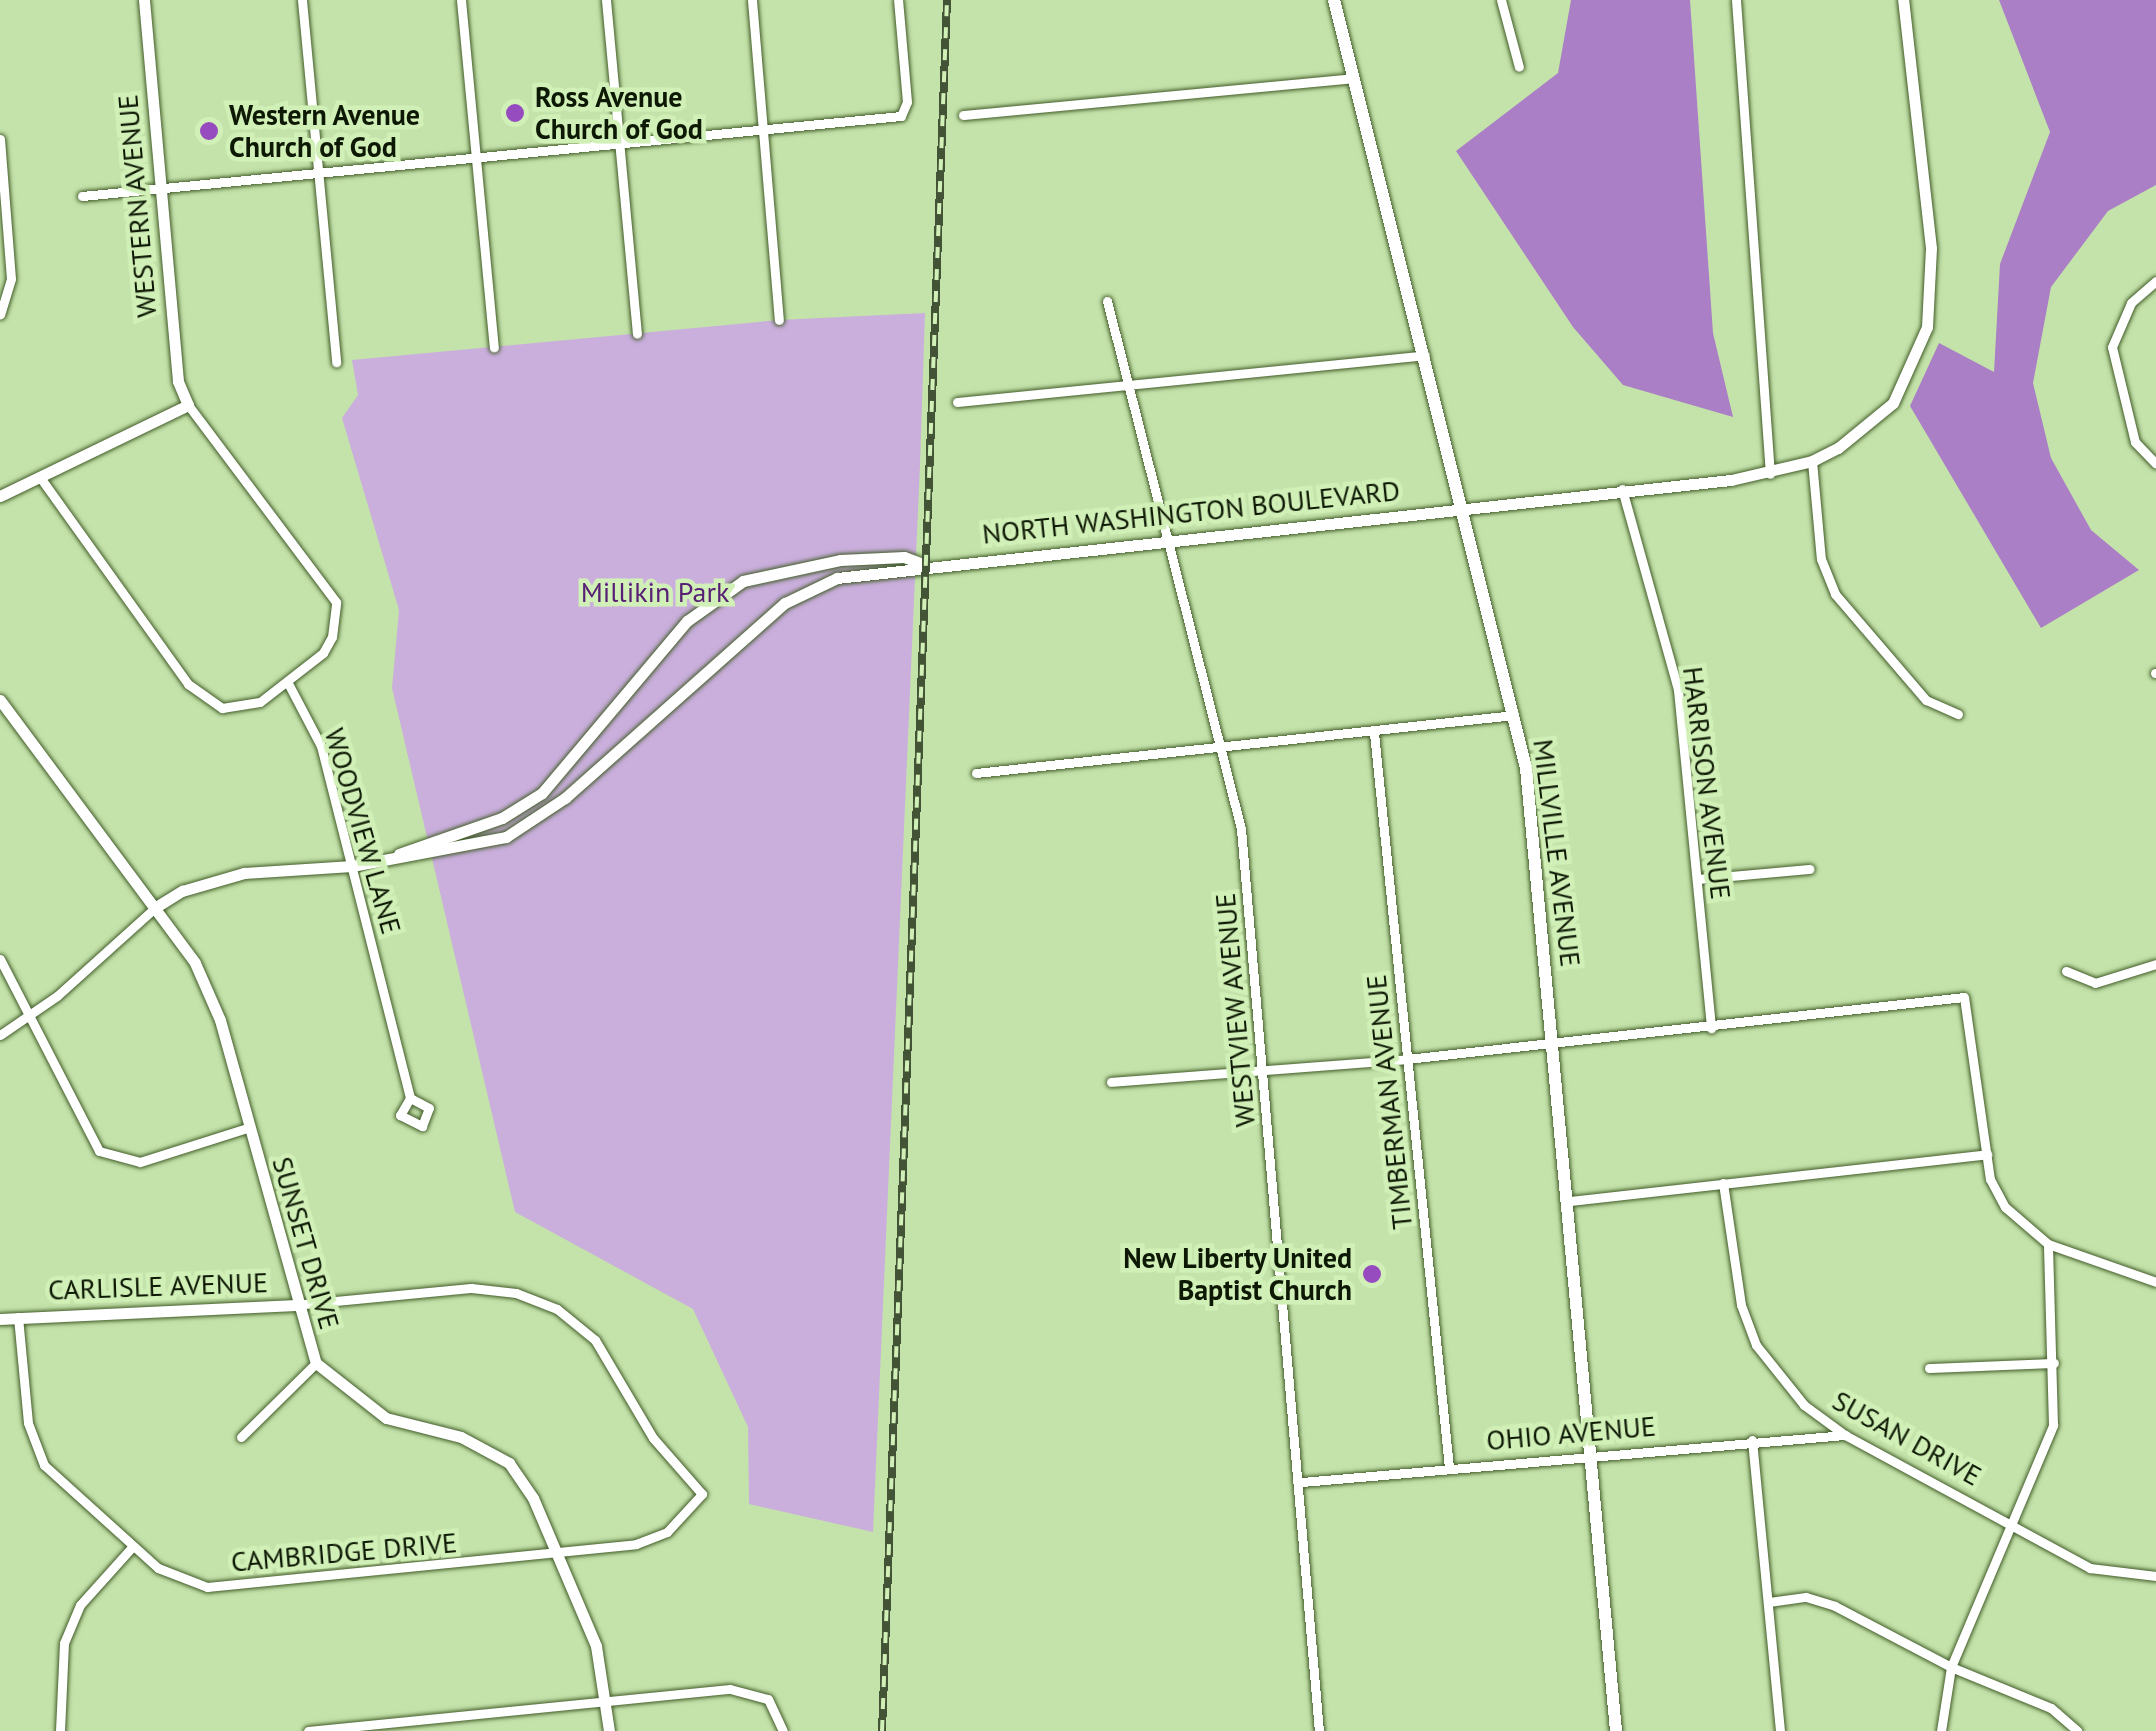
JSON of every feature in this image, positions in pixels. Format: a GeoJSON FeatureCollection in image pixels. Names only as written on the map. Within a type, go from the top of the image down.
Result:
{"type":"FeatureCollection","features":[{"type":"Feature","properties":{"kind":"main road","name":"MILLVILLE AVENUE"},"geometry":{"type":"LineString","coordinates":[[1334,0],[1526,768],[1595,1452],[1616,1731]]}},
{"type":"Feature","properties":{"kind":"street","name":"WESTERN AVENUE"},"geometry":{"type":"LineString","coordinates":[[144,0],[178,381],[188,405]]}},
{"type":"Feature","properties":{"kind":"street"},"geometry":{"type":"LineString","coordinates":[[302,0],[336,362]]}},
{"type":"Feature","properties":{"kind":"street"},"geometry":{"type":"LineString","coordinates":[[461,0],[494,347]]}},
{"type":"Feature","properties":{"kind":"street"},"geometry":{"type":"LineString","coordinates":[[606,0],[636,334]]}},
{"type":"Feature","properties":{"kind":"street"},"geometry":{"type":"LineString","coordinates":[[752,0],[779,320]]}},
{"type":"Feature","properties":{"kind":"street"},"geometry":{"type":"LineString","coordinates":[[82,196],[901,116],[907,102],[898,0]]}},
{"type":"Feature","properties":{"kind":"street"},"geometry":{"type":"LineString","coordinates":[[1501,0],[1519,67]]}},
{"type":"Feature","properties":{"kind":"street"},"geometry":{"type":"LineString","coordinates":[[1736,0],[1770,474]]}},
{"type":"Feature","properties":{"kind":"street","name":"NORTH WASHINGTON BOULEVARD"},"geometry":{"type":"LineString","coordinates":[[395,856],[471,848],[506,836],[565,798],[784,603],[837,578],[924,564],[1170,542],[1770,474],[1812,461],[1866,430],[1893,403],[1927,327],[1931,248],[1903,0]]}},
{"type":"Feature","properties":{"kind":"street"},"geometry":{"type":"LineString","coordinates":[[962,115],[1353,78]]}},
{"type":"Feature","properties":{"kind":"street"},"geometry":{"type":"LineString","coordinates":[[0,139],[11,279],[1,313]]}},
{"type":"Feature","properties":{"kind":"street"},"geometry":{"type":"LineString","coordinates":[[2156,281],[2131,302],[2112,347],[2123,404],[2136,442],[2156,464]]}},
{"type":"Feature","properties":{"kind":"street","name":"WESTVIEW AVENUE"},"geometry":{"type":"LineString","coordinates":[[1107,300],[1224,748],[1241,829],[1302,1482],[1320,1731]]}},
{"type":"Feature","properties":{"kind":"street"},"geometry":{"type":"LineString","coordinates":[[958,402],[1425,355]]}},
{"type":"Feature","properties":{"kind":"street"},"geometry":{"type":"LineString","coordinates":[[0,496],[42,480],[188,405],[336,602],[332,638],[289,684],[238,708],[208,704],[188,684],[42,480]]}},
{"type":"Feature","properties":{"kind":"street"},"geometry":{"type":"LineString","coordinates":[[1812,461],[1821,559],[1835,594],[1926,700],[1958,714]]}},
{"type":"Feature","properties":{"kind":"street","name":"HARRISON AVENUE"},"geometry":{"type":"LineString","coordinates":[[1622,490],[1678,690],[1710,1028]]}},
{"type":"Feature","properties":{"kind":"street","name":"NORTH WASHINGTON BOULEVARD"},"geometry":{"type":"LineString","coordinates":[[0,1035],[29,1018],[156,907],[182,891],[244,874],[352,866],[395,856],[502,818],[542,793],[687,621],[743,581],[840,560],[904,557],[924,564]]}},
{"type":"Feature","properties":{"kind":"street","name":"WOODVIEW LANE"},"geometry":{"type":"LineString","coordinates":[[289,684],[321,746],[410,1098]]}},
{"type":"Feature","properties":{"kind":"street","name":"SUNSET DRIVE"},"geometry":{"type":"LineString","coordinates":[[0,700],[194,963],[220,1020],[296,1305],[316,1363],[386,1418],[461,1437],[509,1464],[533,1498],[596,1646],[609,1731]]}},
{"type":"Feature","properties":{"kind":"street"},"geometry":{"type":"LineString","coordinates":[[976,773],[1514,715]]}},
{"type":"Feature","properties":{"kind":"street","name":"TIMBERMAN AVENUE"},"geometry":{"type":"LineString","coordinates":[[1374,733],[1449,1467]]}},
{"type":"Feature","properties":{"kind":"street"},"geometry":{"type":"LineString","coordinates":[[1697,879],[1810,869]]}},
{"type":"Feature","properties":{"kind":"street"},"geometry":{"type":"LineString","coordinates":[[0,959],[99,1152],[140,1162],[247,1128]]}},
{"type":"Feature","properties":{"kind":"street"},"geometry":{"type":"LineString","coordinates":[[2066,970],[2094,984],[2156,964]]}},
{"type":"Feature","properties":{"kind":"street"},"geometry":{"type":"LineString","coordinates":[[1111,1082],[1407,1059],[1964,997],[1990,1180],[2005,1207],[2048,1244],[2156,1282]]}},
{"type":"Feature","properties":{"kind":"street"},"geometry":{"type":"LineString","coordinates":[[1570,1201],[1987,1154]]}},
{"type":"Feature","properties":{"kind":"street","name":"SUSAN DRIVE"},"geometry":{"type":"LineString","coordinates":[[1722,1184],[1730,1254],[1756,1345],[1804,1405],[1845,1434],[2010,1520],[2090,1568],[2156,1576]]}},
{"type":"Feature","properties":{"kind":"street"},"geometry":{"type":"LineString","coordinates":[[1941,1731],[1951,1668],[2053,1425],[2048,1244]]}},
{"type":"Feature","properties":{"kind":"street","name":"CARLISLE AVENUE"},"geometry":{"type":"LineString","coordinates":[[0,1319],[296,1305],[471,1288],[516,1293],[557,1309],[595,1340],[652,1438],[702,1494]]}},
{"type":"Feature","properties":{"kind":"street","name":"CAMBRIDGE DRIVE"},"geometry":{"type":"LineString","coordinates":[[18,1317],[28,1423],[44,1465],[158,1568],[207,1587],[558,1554],[654,1539],[702,1494]]}},
{"type":"Feature","properties":{"kind":"street"},"geometry":{"type":"LineString","coordinates":[[241,1437],[316,1363]]}},
{"type":"Feature","properties":{"kind":"street"},"geometry":{"type":"LineString","coordinates":[[1930,1368],[2054,1363]]}},
{"type":"Feature","properties":{"kind":"street","name":"OHIO AVENUE"},"geometry":{"type":"LineString","coordinates":[[1302,1482],[1595,1452],[1845,1434]]}},
{"type":"Feature","properties":{"kind":"street"},"geometry":{"type":"LineString","coordinates":[[1752,1440],[1780,1731]]}},
{"type":"Feature","properties":{"kind":"street"},"geometry":{"type":"LineString","coordinates":[[60,1731],[64,1643],[80,1604],[132,1546]]}},
{"type":"Feature","properties":{"kind":"street"},"geometry":{"type":"LineString","coordinates":[[1769,1602],[1822,1600],[1951,1668],[2052,1708],[2077,1731]]}},
{"type":"Feature","properties":{"kind":"street"},"geometry":{"type":"LineString","coordinates":[[308,1731],[606,1701],[750,1692],[768,1699],[783,1731]]}},
{"type":"Feature","properties":{"kind":"green space","name":"Millikin Park"},"geometry":{"type":"Polygon","coordinates":[[[925,313],[873,1532],[749,1504],[748,1427],[693,1309],[515,1212],[392,688],[399,610],[342,418],[358,395],[352,360],[779,320],[925,313]]]}},
{"type":"Feature","properties":{"kind":"shaded area"},"geometry":{"type":"Polygon","coordinates":[[[1571,0],[1690,0],[1713,333],[1733,417],[1623,385],[1573,327],[1456,151],[1558,73],[1571,0]]]}},
{"type":"Feature","properties":{"kind":"shaded area"},"geometry":{"type":"Polygon","coordinates":[[[1999,0],[2156,0],[2156,185],[2108,211],[2051,287],[2033,383],[2051,458],[2091,530],[2139,570],[2041,628],[1910,406],[1939,343],[1994,372],[2000,264],[2050,132],[1999,0]]]}},
{"type":"Feature","properties":{"kind":"railway"},"geometry":{"type":"LineString","coordinates":[[882,1731],[947,0]]}},
{"type":"Feature","properties":{"kind":"place","name":"Ross Avenue Church of God"},"geometry":{"type":"Point","coordinates":[515,113]}},
{"type":"Feature","properties":{"kind":"place","name":"Western Avenue Church of God"},"geometry":{"type":"Point","coordinates":[209,131]}},
{"type":"Feature","properties":{"kind":"place","name":"New Liberty United Baptist Church"},"geometry":{"type":"Point","coordinates":[1372,1274]}}]}
